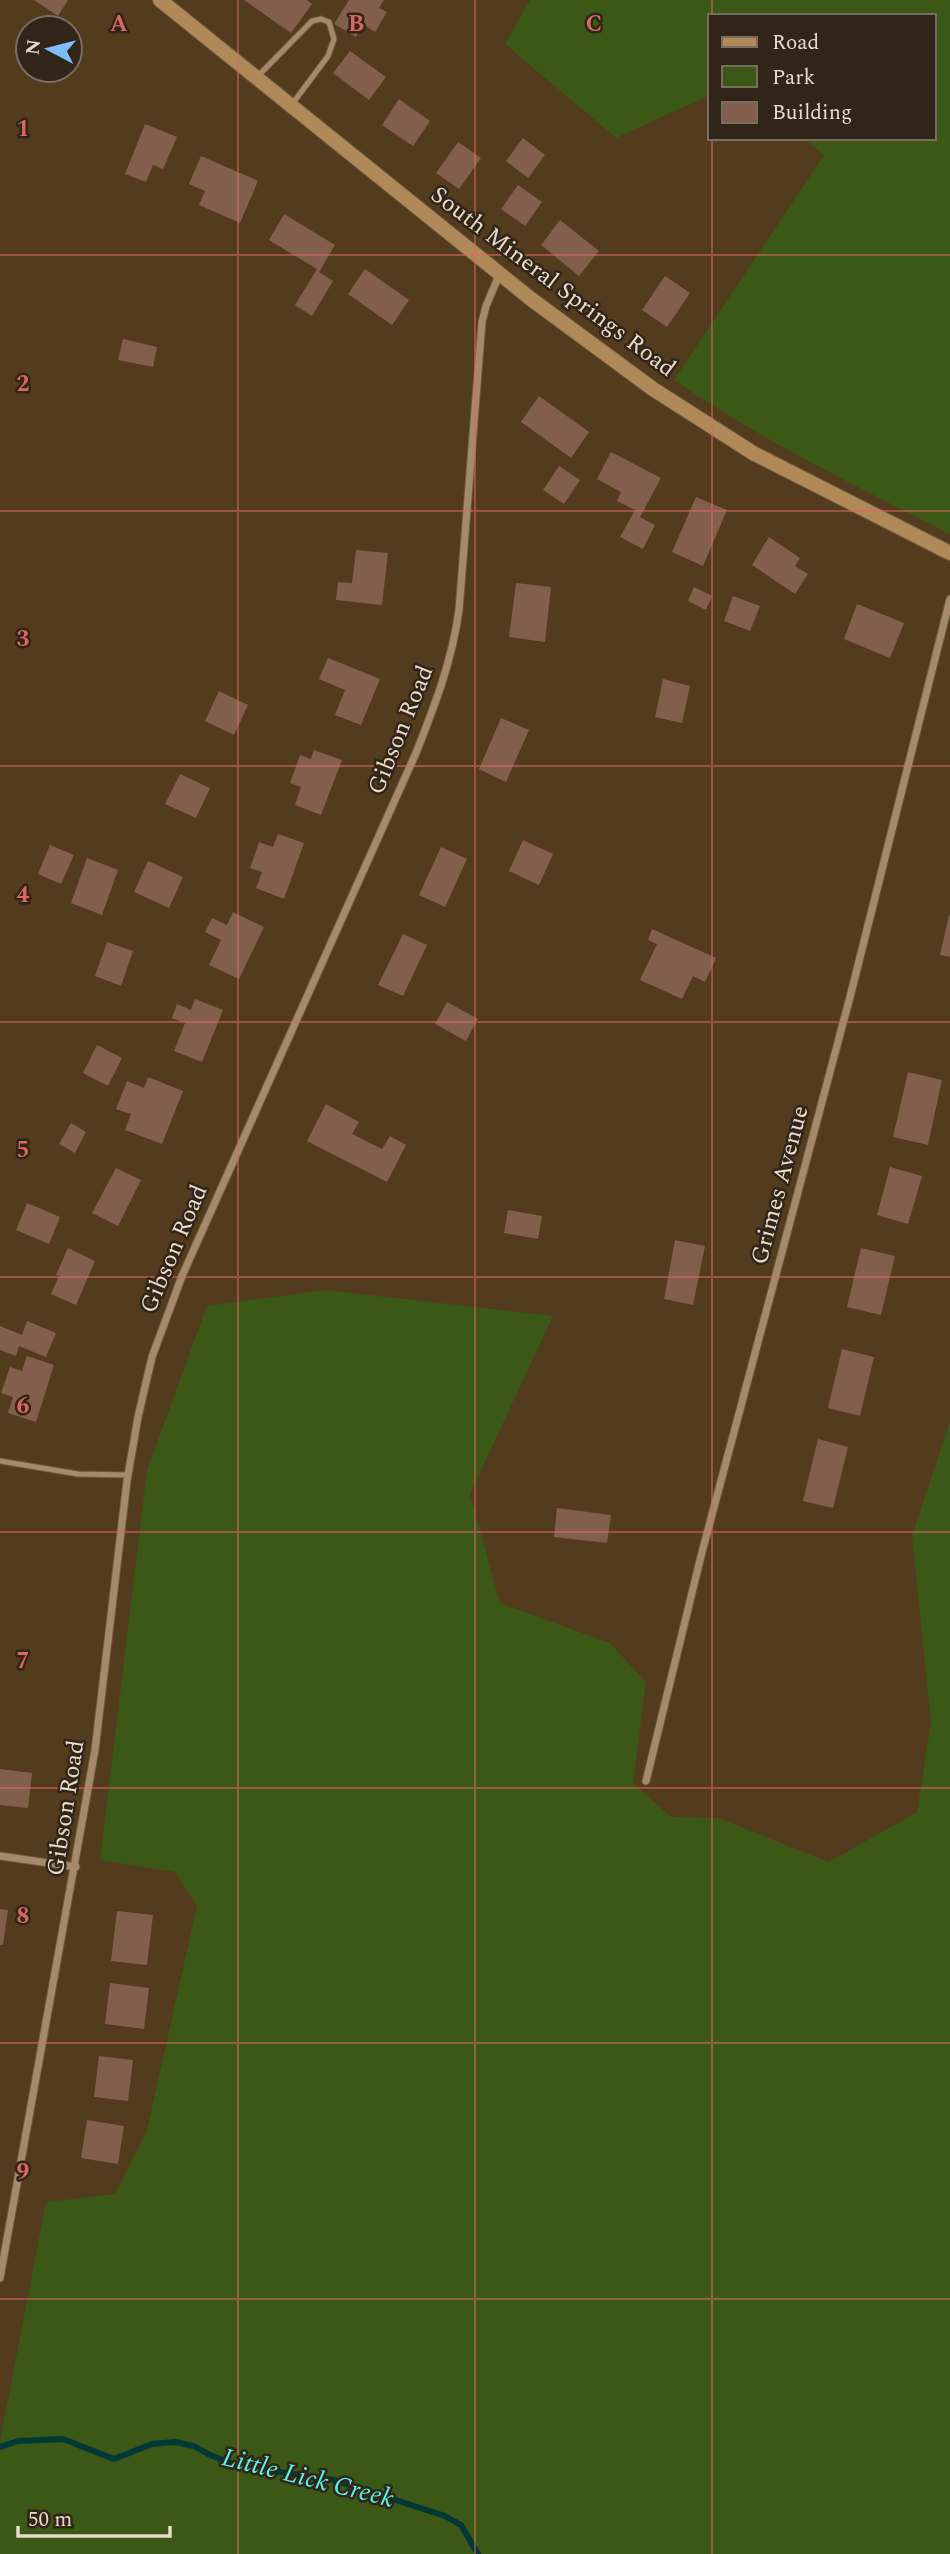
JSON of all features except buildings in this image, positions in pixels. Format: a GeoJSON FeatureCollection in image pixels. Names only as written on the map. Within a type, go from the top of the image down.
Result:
{"type":"FeatureCollection","features":[{"type":"Feature","properties":{"kind":"street","name":"South Mineral Springs Road"},"geometry":{"type":"LineString","coordinates":[[160,0],[500,273],[653,389],[753,453],[950,554]]}},
{"type":"Feature","properties":{"kind":"street","name":"Gibson Road"},"geometry":{"type":"LineString","coordinates":[[0,2278],[3,2250],[76,1867],[95,1750],[128,1475],[152,1357],[182,1276],[416,753],[445,679],[454,645],[458,610],[482,322],[500,273]]}},
{"type":"Feature","properties":{"kind":"street","name":"Grimes Avenue"},"geometry":{"type":"LineString","coordinates":[[646,1781],[701,1556],[846,1012],[950,599]]}},
{"type":"Feature","properties":{"kind":"street"},"geometry":{"type":"LineString","coordinates":[[0,1856],[76,1867]]}},
{"type":"Feature","properties":{"kind":"lane"},"geometry":{"type":"LineString","coordinates":[[256,78],[312,21],[321,19],[329,22],[334,39],[328,56],[291,106]]}},
{"type":"Feature","properties":{"kind":"lane"},"geometry":{"type":"LineString","coordinates":[[0,1461],[78,1474],[128,1475]]}},
{"type":"Feature","properties":{"kind":"green space"},"geometry":{"type":"Polygon","coordinates":[[[530,0],[950,0],[950,534],[775,442],[674,380],[824,155],[805,140],[936,140],[936,14],[708,14],[708,96],[616,138],[505,44],[530,0]]]}},
{"type":"Feature","properties":{"kind":"green space"},"geometry":{"type":"Polygon","coordinates":[[[325,1290],[553,1316],[470,1494],[500,1603],[610,1643],[646,1682],[633,1783],[671,1817],[718,1818],[829,1862],[917,1812],[931,1722],[912,1536],[950,1422],[950,2554],[0,2554],[0,2441],[46,2202],[115,2194],[147,2130],[197,1906],[175,1872],[100,1860],[147,1470],[207,1306],[325,1290]]]}},
{"type":"Feature","properties":{"kind":"waterway","name":"Little Lick Creek"},"geometry":{"type":"LineString","coordinates":[[0,2447],[18,2441],[63,2439],[114,2459],[152,2444],[175,2442],[194,2446],[238,2466],[334,2480],[445,2516],[461,2525],[478,2554]]}}]}
